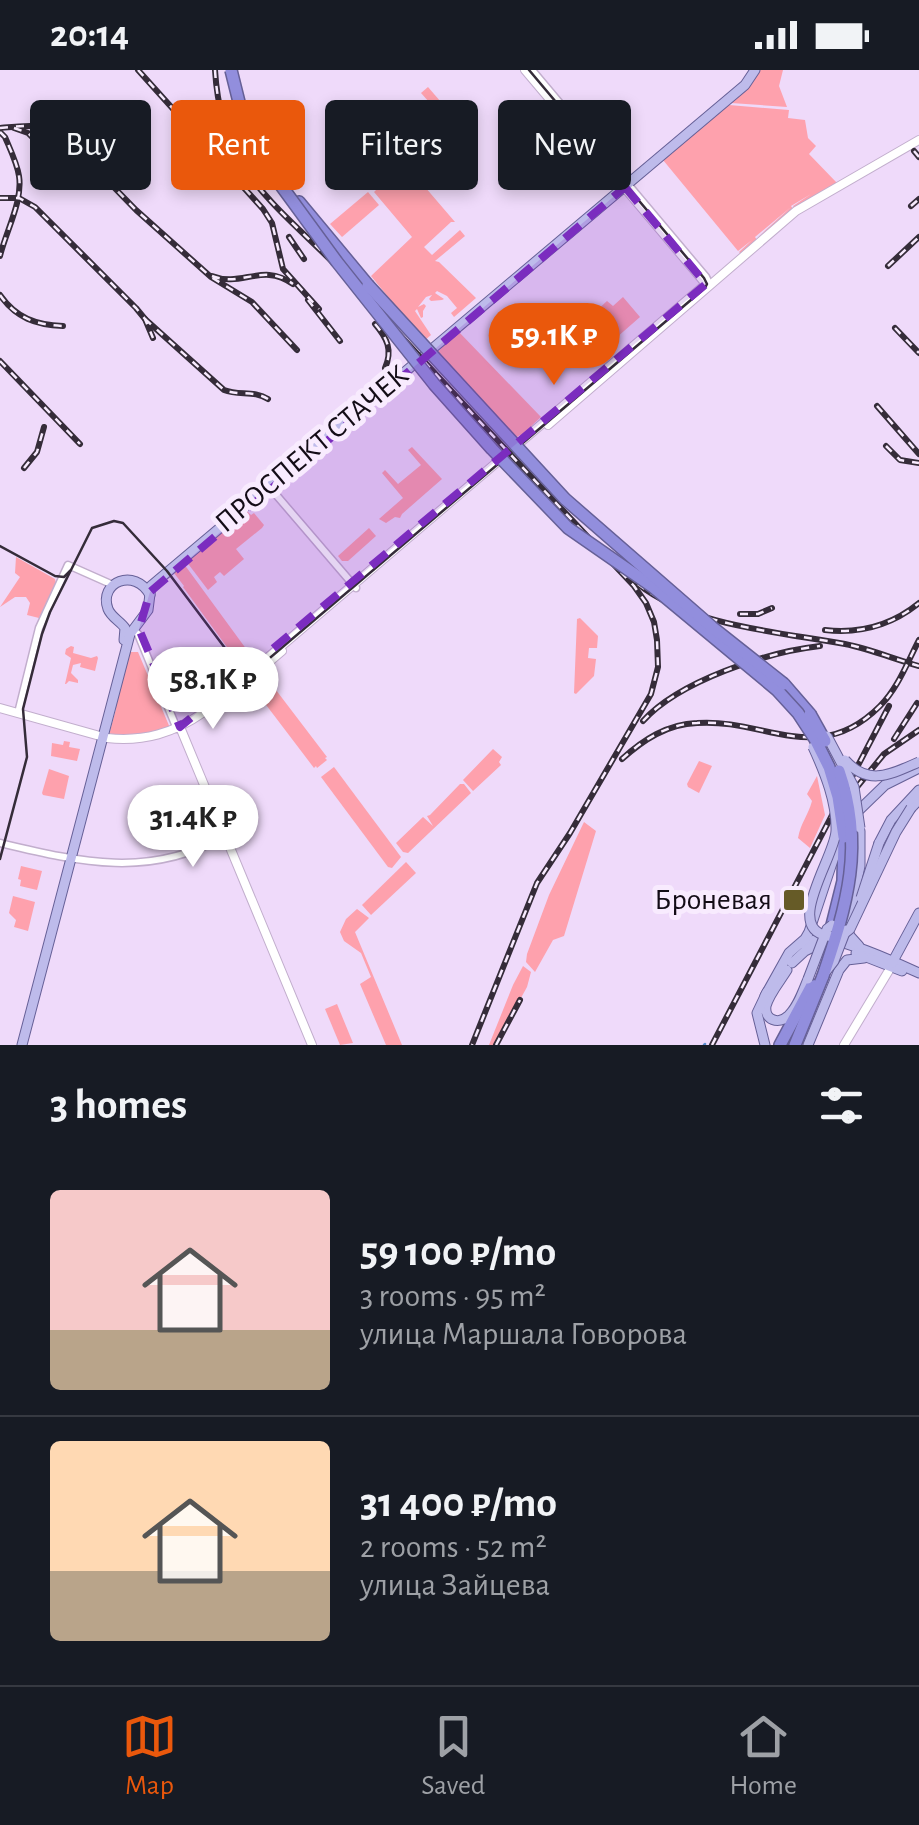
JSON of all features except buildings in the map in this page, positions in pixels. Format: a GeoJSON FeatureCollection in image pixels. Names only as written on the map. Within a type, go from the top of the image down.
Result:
{"type":"FeatureCollection","features":[{"type":"Feature","properties":{"kind":"highway"},"geometry":{"type":"LineString","coordinates":[[232,70],[244,122],[269,169],[395,335],[480,436],[568,528],[653,587],[804,714],[840,776],[852,835],[848,892],[816,980],[780,1045]]}},
{"type":"Feature","properties":{"kind":"highway"},"geometry":{"type":"LineString","coordinates":[[232,70],[250,128],[272,167],[406,327],[572,506],[797,697],[829,767],[843,823],[844,872],[795,1045]]}},
{"type":"Feature","properties":{"kind":"main road"},"geometry":{"type":"LineString","coordinates":[[528,70],[554,100]]}},
{"type":"Feature","properties":{"kind":"main road","name":"ПРОСПЕКТ СТАЧЕК"},"geometry":{"type":"LineString","coordinates":[[631,179],[745,84],[752,70]]}},
{"type":"Feature","properties":{"kind":"main road"},"geometry":{"type":"LineString","coordinates":[[0,710],[100,738],[141,741],[179,730],[204,715],[800,208],[919,139]]}},
{"type":"Feature","properties":{"kind":"main road","name":"ПРОСПЕКТ СТАЧЕК"},"geometry":{"type":"LineString","coordinates":[[150,598],[152,584],[618,190]]}},
{"type":"Feature","properties":{"kind":"main road"},"geometry":{"type":"LineString","coordinates":[[630,190],[709,284]]}},
{"type":"Feature","properties":{"kind":"main road","name":"ПРОСПЕКТ СТАЧЕК"},"geometry":{"type":"LineString","coordinates":[[140,582],[149,582],[268,485]]}},
{"type":"Feature","properties":{"kind":"main road"},"geometry":{"type":"LineString","coordinates":[[21,1043],[126,630],[111,614],[108,593],[114,584],[126,579],[140,582],[150,598],[148,610],[133,629],[100,738]]}},
{"type":"Feature","properties":{"kind":"main road"},"geometry":{"type":"LineString","coordinates":[[119,620],[142,618]]}},
{"type":"Feature","properties":{"kind":"main road"},"geometry":{"type":"LineString","coordinates":[[804,714],[820,726],[847,762],[864,775],[884,775],[919,765]]}},
{"type":"Feature","properties":{"kind":"main road"},"geometry":{"type":"LineString","coordinates":[[804,714],[826,775],[836,826],[831,853],[808,909],[810,922],[819,933],[838,936],[850,929],[900,825],[915,804]]}},
{"type":"Feature","properties":{"kind":"main road"},"geometry":{"type":"LineString","coordinates":[[820,726],[854,787],[860,830],[861,862],[848,932],[883,971],[882,981]]}},
{"type":"Feature","properties":{"kind":"main road"},"geometry":{"type":"LineString","coordinates":[[179,730],[310,1045]]}},
{"type":"Feature","properties":{"kind":"main road"},"geometry":{"type":"LineString","coordinates":[[766,1045],[757,1018],[759,1007],[787,956],[806,939],[846,826],[882,787],[919,765]]}},
{"type":"Feature","properties":{"kind":"main road"},"geometry":{"type":"LineString","coordinates":[[919,790],[892,820],[879,843],[856,911],[847,929],[834,961],[788,1017],[779,1021],[766,1011],[790,966],[808,949],[822,944],[838,946],[870,957],[894,965],[919,975]]}},
{"type":"Feature","properties":{"kind":"main road"},"geometry":{"type":"LineString","coordinates":[[846,1045],[919,916]]}},
{"type":"Feature","properties":{"kind":"main road"},"geometry":{"type":"LineString","coordinates":[[764,996],[792,952],[808,942],[829,940],[870,957]]}},
{"type":"Feature","properties":{"kind":"main road"},"geometry":{"type":"LineString","coordinates":[[808,1045],[842,964],[870,957]]}},
{"type":"Feature","properties":{"kind":"main road"},"geometry":{"type":"LineString","coordinates":[[846,1045],[894,965]]}},
{"type":"Feature","properties":{"kind":"street"},"geometry":{"type":"LineString","coordinates":[[268,485],[352,588]]}},
{"type":"Feature","properties":{"kind":"street"},"geometry":{"type":"LineString","coordinates":[[24,716],[40,628],[68,565],[114,584]]}},
{"type":"Feature","properties":{"kind":"street"},"geometry":{"type":"LineString","coordinates":[[142,618],[140,629],[179,730]]}},
{"type":"Feature","properties":{"kind":"street"},"geometry":{"type":"LineString","coordinates":[[119,620],[138,634],[179,730]]}},
{"type":"Feature","properties":{"kind":"street"},"geometry":{"type":"LineString","coordinates":[[0,841],[69,858],[149,860],[224,835]]}},
{"type":"Feature","properties":{"kind":"highlighted area"},"geometry":{"type":"Polygon","coordinates":[[[625,187],[706,284],[180,727],[139,629],[150,592],[625,187]]]}},
{"type":"Feature","properties":{"kind":"shaded area"},"geometry":{"type":"Polygon","coordinates":[[[760,70],[783,70],[779,86],[787,107],[731,103],[751,85],[760,70]]]}},
{"type":"Feature","properties":{"kind":"shaded area"},"geometry":{"type":"Polygon","coordinates":[[[428,87],[439,100],[427,100],[421,93],[428,87]]]}},
{"type":"Feature","properties":{"kind":"shaded area"},"geometry":{"type":"Polygon","coordinates":[[[729,105],[789,110],[788,118],[805,120],[808,138],[816,146],[809,154],[837,183],[794,208],[811,194],[791,206],[793,209],[755,237],[757,240],[741,254],[752,240],[738,251],[663,160],[729,105]]]}},
{"type":"Feature","properties":{"kind":"shaded area"},"geometry":{"type":"Polygon","coordinates":[[[428,190],[455,222],[424,247],[432,255],[460,230],[465,236],[435,261],[476,298],[454,317],[451,313],[457,308],[447,296],[437,291],[444,299],[431,301],[432,295],[426,297],[418,307],[426,306],[423,317],[415,311],[431,335],[424,341],[371,276],[412,237],[374,192],[428,190]]]}},
{"type":"Feature","properties":{"kind":"shaded area"},"geometry":{"type":"Polygon","coordinates":[[[368,192],[379,205],[342,237],[330,224],[368,192]]]}},
{"type":"Feature","properties":{"kind":"shaded area"},"geometry":{"type":"Polygon","coordinates":[[[623,297],[640,317],[616,338],[594,313],[607,301],[613,306],[623,297]]]}},
{"type":"Feature","properties":{"kind":"shaded area"},"geometry":{"type":"Polygon","coordinates":[[[587,317],[607,340],[612,336],[614,339],[593,358],[570,333],[587,317]]]}},
{"type":"Feature","properties":{"kind":"shaded area"},"geometry":{"type":"Polygon","coordinates":[[[458,331],[541,417],[527,430],[542,418],[520,438],[514,439],[436,354],[445,344],[434,353],[458,331]]]}},
{"type":"Feature","properties":{"kind":"shaded area"},"geometry":{"type":"Polygon","coordinates":[[[412,447],[442,479],[400,518],[386,523],[379,519],[403,498],[382,473],[385,470],[398,484],[421,465],[408,450],[412,447]]]}},
{"type":"Feature","properties":{"kind":"shaded area"},"geometry":{"type":"Polygon","coordinates":[[[247,511],[264,525],[236,549],[244,559],[224,576],[220,572],[214,577],[217,582],[208,590],[186,561],[247,511]]]}},
{"type":"Feature","properties":{"kind":"shaded area"},"geometry":{"type":"Polygon","coordinates":[[[369,528],[376,536],[348,561],[342,561],[338,556],[369,528]]]}},
{"type":"Feature","properties":{"kind":"shaded area"},"geometry":{"type":"Polygon","coordinates":[[[16,557],[55,579],[39,618],[27,615],[30,603],[26,597],[15,597],[0,607],[20,577],[15,573],[16,557]]]}},
{"type":"Feature","properties":{"kind":"shaded area"},"geometry":{"type":"Polygon","coordinates":[[[184,564],[255,661],[247,670],[174,573],[184,564]]]}},
{"type":"Feature","properties":{"kind":"shaded area"},"geometry":{"type":"Polygon","coordinates":[[[577,619],[598,636],[597,648],[589,648],[588,658],[596,659],[594,676],[576,694],[577,619]]]}},
{"type":"Feature","properties":{"kind":"shaded area"},"geometry":{"type":"Polygon","coordinates":[[[71,646],[73,653],[98,658],[95,671],[80,667],[81,663],[73,665],[71,673],[78,683],[65,684],[71,658],[65,654],[71,646]]]}},
{"type":"Feature","properties":{"kind":"shaded area"},"geometry":{"type":"Polygon","coordinates":[[[129,652],[138,652],[170,728],[140,736],[109,735],[116,709],[112,707],[129,652]]]}},
{"type":"Feature","properties":{"kind":"shaded area"},"geometry":{"type":"Polygon","coordinates":[[[263,673],[327,757],[317,768],[251,685],[263,673]]]}},
{"type":"Feature","properties":{"kind":"shaded area"},"geometry":{"type":"Polygon","coordinates":[[[64,741],[70,742],[69,747],[80,749],[77,761],[51,756],[52,743],[63,745],[64,741]]]}},
{"type":"Feature","properties":{"kind":"shaded area"},"geometry":{"type":"Polygon","coordinates":[[[493,749],[502,757],[501,765],[473,791],[463,780],[493,749]]]}},
{"type":"Feature","properties":{"kind":"shaded area"},"geometry":{"type":"Polygon","coordinates":[[[699,761],[712,766],[699,793],[687,784],[699,761]]]}},
{"type":"Feature","properties":{"kind":"shaded area"},"geometry":{"type":"Polygon","coordinates":[[[334,767],[401,857],[392,868],[321,777],[334,767]]]}},
{"type":"Feature","properties":{"kind":"shaded area"},"geometry":{"type":"Polygon","coordinates":[[[49,769],[69,776],[64,799],[42,793],[49,769]]]}},
{"type":"Feature","properties":{"kind":"shaded area"},"geometry":{"type":"Polygon","coordinates":[[[817,776],[825,815],[810,848],[798,838],[812,801],[807,794],[817,776]]]}},
{"type":"Feature","properties":{"kind":"shaded area"},"geometry":{"type":"Polygon","coordinates":[[[460,784],[471,793],[408,853],[403,852],[396,843],[423,817],[433,826],[427,816],[460,784]]]}},
{"type":"Feature","properties":{"kind":"shaded area"},"geometry":{"type":"Polygon","coordinates":[[[584,822],[596,831],[564,936],[553,940],[535,972],[526,962],[527,954],[549,895],[584,822]]]}},
{"type":"Feature","properties":{"kind":"shaded area"},"geometry":{"type":"Polygon","coordinates":[[[406,862],[416,873],[371,915],[362,905],[406,862]]]}},
{"type":"Feature","properties":{"kind":"shaded area"},"geometry":{"type":"Polygon","coordinates":[[[21,866],[42,871],[37,890],[20,886],[21,866]]]}},
{"type":"Feature","properties":{"kind":"shaded area"},"geometry":{"type":"Polygon","coordinates":[[[13,896],[35,902],[28,931],[14,927],[16,920],[9,913],[13,896]]]}},
{"type":"Feature","properties":{"kind":"shaded area"},"geometry":{"type":"Polygon","coordinates":[[[357,909],[369,918],[355,932],[402,1045],[386,1045],[360,984],[371,977],[361,953],[344,941],[340,932],[357,909]]]}},
{"type":"Feature","properties":{"kind":"shaded area"},"geometry":{"type":"Polygon","coordinates":[[[523,966],[531,972],[527,987],[495,1045],[489,1045],[513,985],[523,966]]]}},
{"type":"Feature","properties":{"kind":"shaded area"},"geometry":{"type":"Polygon","coordinates":[[[337,1004],[353,1043],[340,1045],[325,1009],[337,1004]]]}},
{"type":"Feature","properties":{"kind":"waterway"},"geometry":{"type":"LineString","coordinates":[[913,650],[919,638]]}},
{"type":"Feature","properties":{"kind":"tram line"},"geometry":{"type":"LineString","coordinates":[[0,859],[27,757],[23,709],[42,634],[92,528],[114,521],[123,523],[167,571],[243,672],[251,674],[705,288],[704,278],[529,70]]}},
{"type":"Feature","properties":{"kind":"tram line"},"geometry":{"type":"LineString","coordinates":[[0,546],[55,576],[64,577],[70,571]]}},
{"type":"Feature","properties":{"kind":"railway"},"geometry":{"type":"LineString","coordinates":[[138,70],[263,209],[272,223],[283,269],[319,309]]}},
{"type":"Feature","properties":{"kind":"railway"},"geometry":{"type":"LineString","coordinates":[[215,70],[226,130],[252,179],[634,586],[654,622],[658,667],[651,694],[537,883],[472,1045]]}},
{"type":"Feature","properties":{"kind":"railway"},"geometry":{"type":"LineString","coordinates":[[0,128],[39,126],[61,133],[136,210],[211,277],[252,302],[297,350]]}},
{"type":"Feature","properties":{"kind":"railway"},"geometry":{"type":"LineString","coordinates":[[14,128],[30,135]]}},
{"type":"Feature","properties":{"kind":"railway"},"geometry":{"type":"LineString","coordinates":[[0,132],[15,161],[20,186],[0,256]]}},
{"type":"Feature","properties":{"kind":"railway"},"geometry":{"type":"LineString","coordinates":[[914,151],[919,157]]}},
{"type":"Feature","properties":{"kind":"railway"},"geometry":{"type":"LineString","coordinates":[[0,198],[19,198],[35,207],[136,308],[153,338]]}},
{"type":"Feature","properties":{"kind":"railway"},"geometry":{"type":"LineString","coordinates":[[911,206],[919,199]]}},
{"type":"Feature","properties":{"kind":"railway"},"geometry":{"type":"LineString","coordinates":[[289,237],[304,259]]}},
{"type":"Feature","properties":{"kind":"railway"},"geometry":{"type":"LineString","coordinates":[[888,266],[919,237]]}},
{"type":"Feature","properties":{"kind":"railway"},"geometry":{"type":"LineString","coordinates":[[212,276],[233,279],[271,275],[293,284]]}},
{"type":"Feature","properties":{"kind":"railway"},"geometry":{"type":"LineString","coordinates":[[0,295],[27,319],[63,326]]}},
{"type":"Feature","properties":{"kind":"railway"},"geometry":{"type":"LineString","coordinates":[[308,300],[340,341]]}},
{"type":"Feature","properties":{"kind":"railway"},"geometry":{"type":"LineString","coordinates":[[145,319],[224,390],[268,399]]}},
{"type":"Feature","properties":{"kind":"railway"},"geometry":{"type":"LineString","coordinates":[[375,324],[388,344],[385,368]]}},
{"type":"Feature","properties":{"kind":"railway"},"geometry":{"type":"LineString","coordinates":[[895,328],[919,353]]}},
{"type":"Feature","properties":{"kind":"railway"},"geometry":{"type":"LineString","coordinates":[[0,361],[80,444]]}},
{"type":"Feature","properties":{"kind":"railway"},"geometry":{"type":"LineString","coordinates":[[877,406],[919,454]]}},
{"type":"Feature","properties":{"kind":"railway"},"geometry":{"type":"LineString","coordinates":[[24,468],[37,452],[44,427]]}},
{"type":"Feature","properties":{"kind":"railway"},"geometry":{"type":"LineString","coordinates":[[886,446],[900,460],[919,463]]}},
{"type":"Feature","properties":{"kind":"railway"},"geometry":{"type":"LineString","coordinates":[[638,584],[659,598],[709,618],[854,646],[919,666]]}},
{"type":"Feature","properties":{"kind":"railway"},"geometry":{"type":"LineString","coordinates":[[825,630],[851,631],[875,626],[919,603]]}},
{"type":"Feature","properties":{"kind":"railway"},"geometry":{"type":"LineString","coordinates":[[740,614],[758,614],[772,608]]}},
{"type":"Feature","properties":{"kind":"railway"},"geometry":{"type":"LineString","coordinates":[[622,759],[656,734],[686,724],[722,723],[791,736],[835,734],[857,724],[880,706],[902,675],[919,640]]}},
{"type":"Feature","properties":{"kind":"railway"},"geometry":{"type":"LineString","coordinates":[[643,721],[678,693],[701,681],[750,662],[820,646]]}},
{"type":"Feature","properties":{"kind":"railway"},"geometry":{"type":"LineString","coordinates":[[894,739],[917,703]]}},
{"type":"Feature","properties":{"kind":"railway"},"geometry":{"type":"LineString","coordinates":[[712,1045],[889,706]]}},
{"type":"Feature","properties":{"kind":"railway"},"geometry":{"type":"LineString","coordinates":[[857,787],[884,754],[919,730]]}},
{"type":"Feature","properties":{"kind":"railway"},"geometry":{"type":"LineString","coordinates":[[496,1045],[520,1000]]}},
{"type":"Feature","properties":{"kind":"place","name":"Броневая"},"geometry":{"type":"Point","coordinates":[794,900]}}]}
